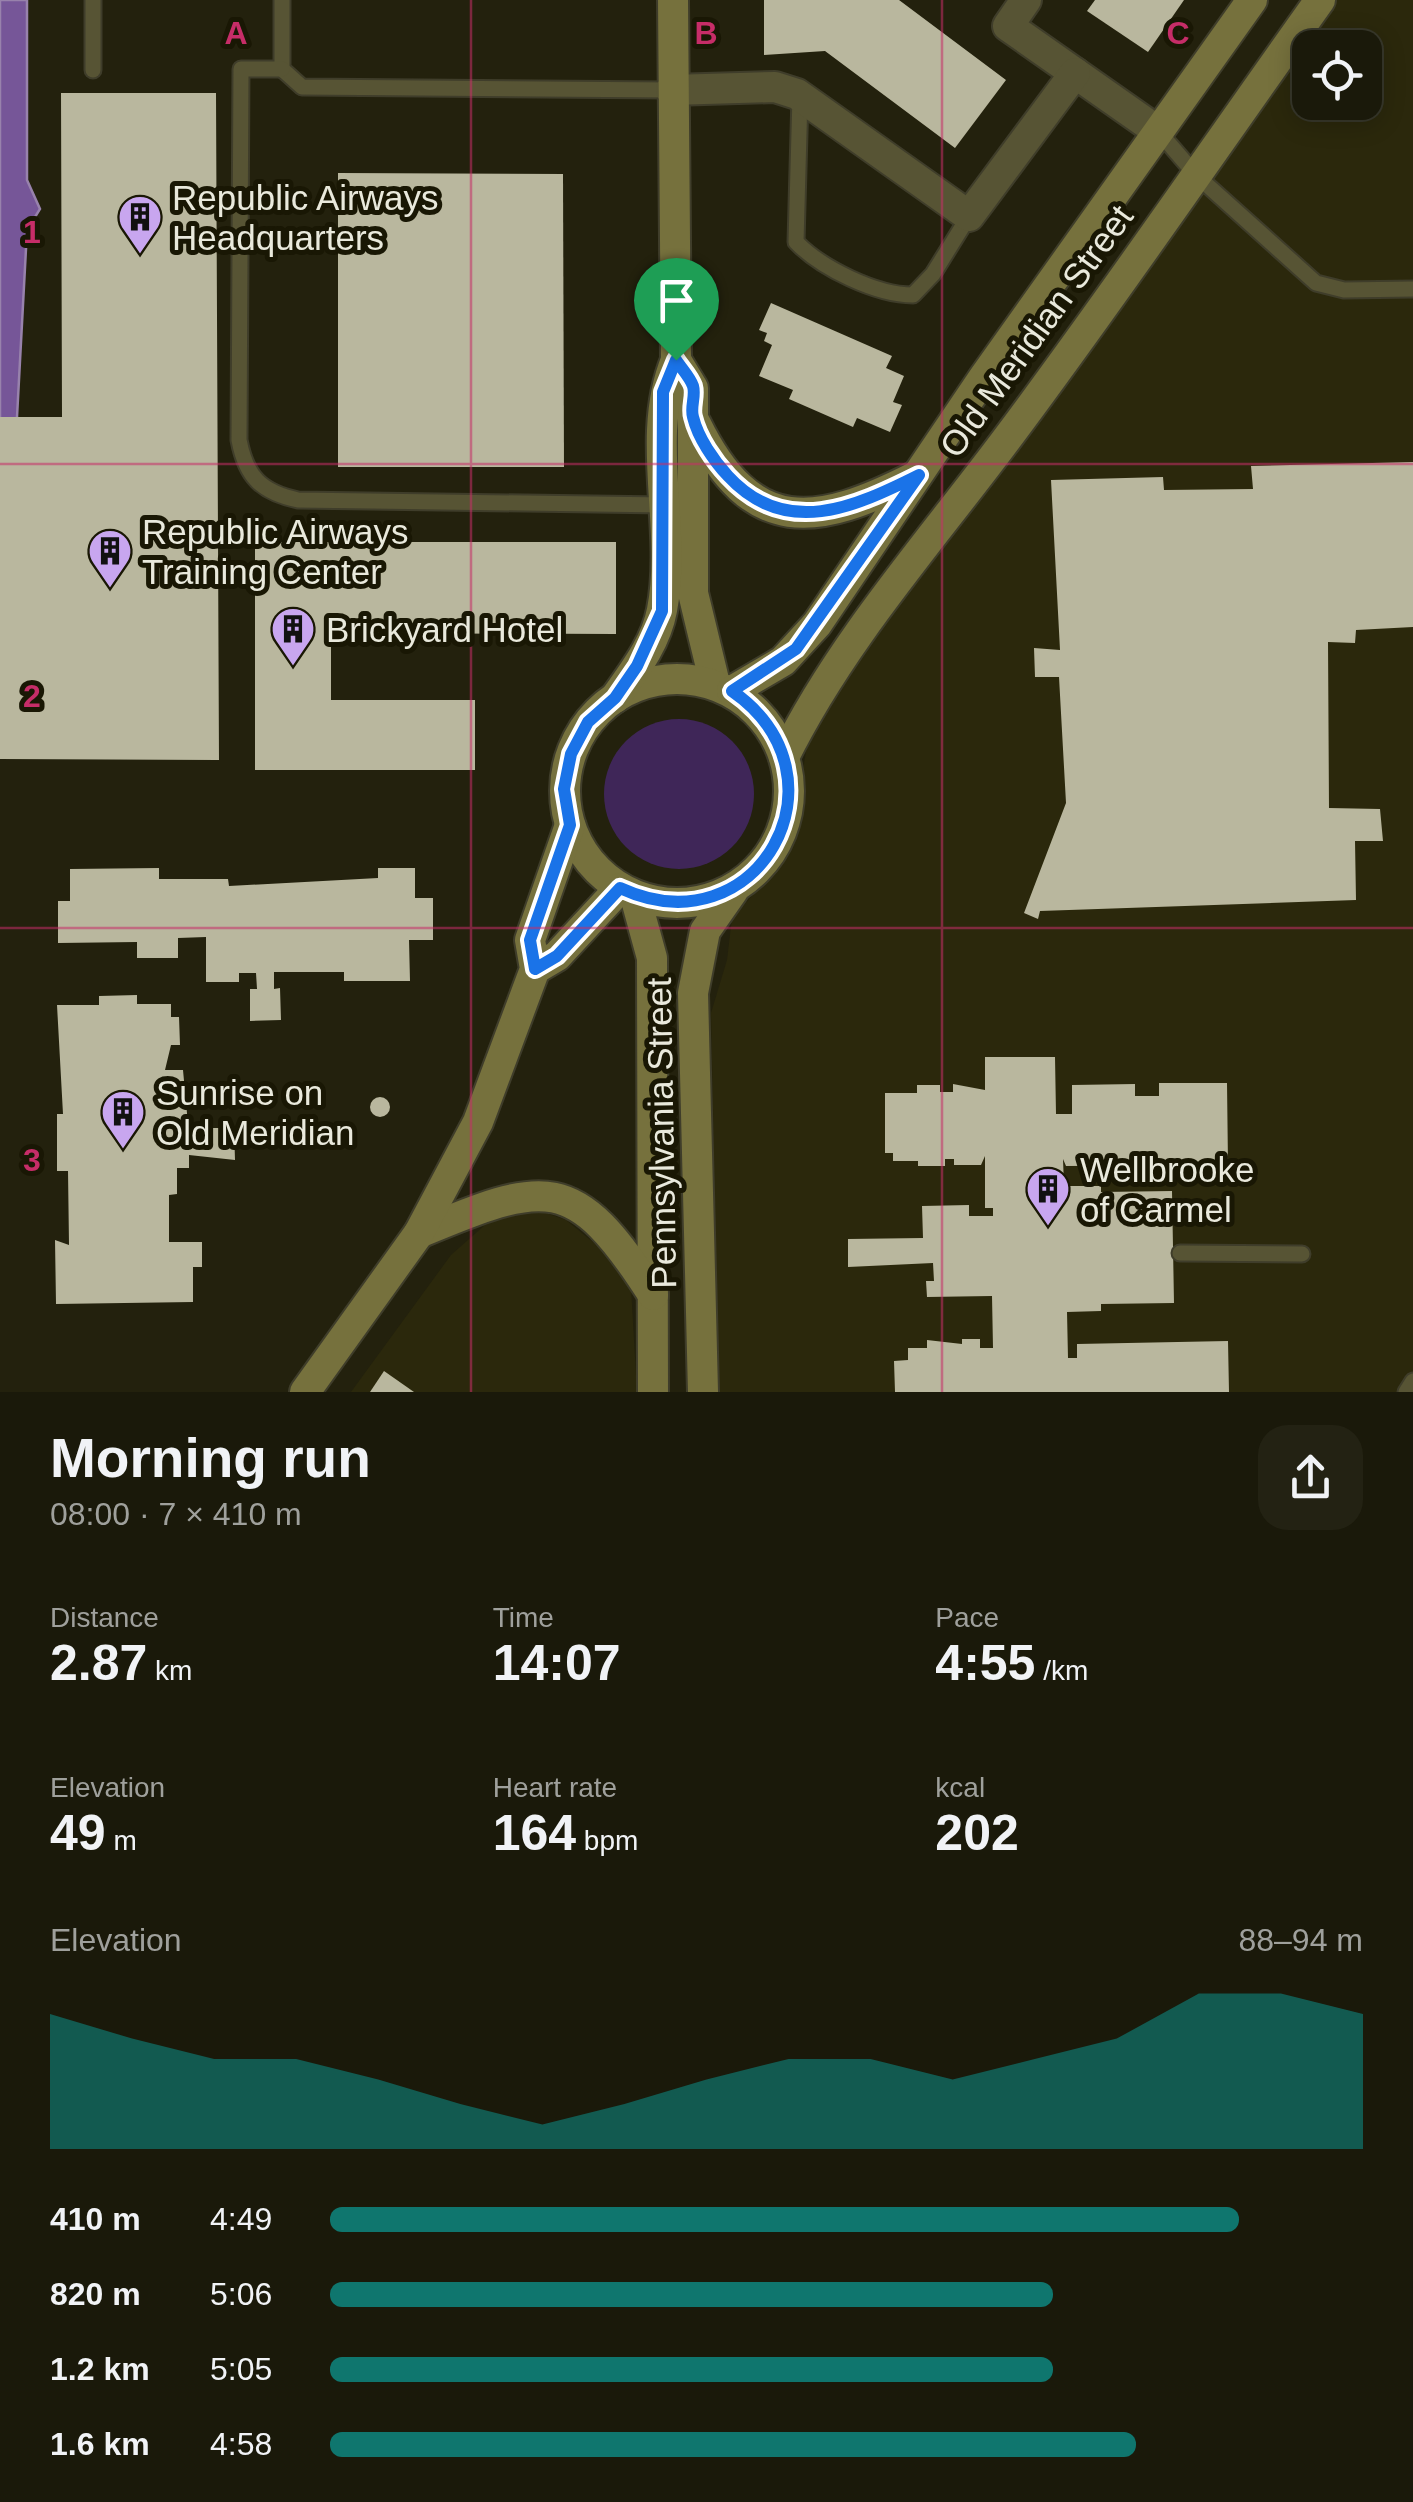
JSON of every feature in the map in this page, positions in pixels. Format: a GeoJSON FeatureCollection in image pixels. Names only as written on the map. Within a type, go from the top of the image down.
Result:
{"type":"FeatureCollection","features":[{"type":"Feature","properties":{"kind":"main road"},"geometry":{"type":"LineString","coordinates":[[615,698],[663,680],[723,688],[761,715],[784,757],[789,803],[784,825],[763,864],[738,886],[689,903],[627,892],[594,867],[570,825],[564,789],[571,754],[588,722],[615,698],[650,645],[662,611],[663,392],[676,360],[673,0]]}},
{"type":"Feature","properties":{"kind":"main road","name":"Old Meridian Street"},"geometry":{"type":"LineString","coordinates":[[723,688],[796,649],[1252,0]]}},
{"type":"Feature","properties":{"kind":"main road","name":"Old Meridian Street"},"geometry":{"type":"LineString","coordinates":[[784,757],[820,689],[1320,0]]}},
{"type":"Feature","properties":{"kind":"main road"},"geometry":{"type":"LineString","coordinates":[[676,360],[694,388],[693,593],[723,688]]}},
{"type":"Feature","properties":{"kind":"main road"},"geometry":{"type":"LineString","coordinates":[[692,415],[711,455],[737,486],[788,512],[838,511],[919,475]]}},
{"type":"Feature","properties":{"kind":"main road"},"geometry":{"type":"LineString","coordinates":[[305,1392],[419,1233],[478,1122],[535,969],[530,940],[570,825]]}},
{"type":"Feature","properties":{"kind":"main road","name":"Pennsylvania Street"},"geometry":{"type":"LineString","coordinates":[[703,1392],[694,1192],[694,993],[705,931],[738,886]]}},
{"type":"Feature","properties":{"kind":"main road"},"geometry":{"type":"LineString","coordinates":[[535,969],[557,956],[627,892]]}},
{"type":"Feature","properties":{"kind":"main road","name":"Pennsylvania Street"},"geometry":{"type":"LineString","coordinates":[[627,892],[652,958],[653,1392]]}},
{"type":"Feature","properties":{"kind":"main road"},"geometry":{"type":"LineString","coordinates":[[419,1233],[508,1198],[545,1196],[591,1215],[610,1231],[653,1295]]}},
{"type":"Feature","properties":{"kind":"street"},"geometry":{"type":"LineString","coordinates":[[1026,0],[1008,26],[1159,132]]}},
{"type":"Feature","properties":{"kind":"street"},"geometry":{"type":"LineString","coordinates":[[671,90],[774,88],[800,96],[969,216],[1075,73]]}},
{"type":"Feature","properties":{"kind":"lane"},"geometry":{"type":"LineString","coordinates":[[93,0],[93,70]]}},
{"type":"Feature","properties":{"kind":"lane"},"geometry":{"type":"LineString","coordinates":[[282,0],[282,69]]}},
{"type":"Feature","properties":{"kind":"lane"},"geometry":{"type":"LineString","coordinates":[[664,505],[298,500],[275,495],[257,484],[244,466],[239,440],[241,70],[282,69],[302,87],[671,90]]}},
{"type":"Feature","properties":{"kind":"lane"},"geometry":{"type":"LineString","coordinates":[[800,96],[796,242],[808,254],[892,295],[913,295],[933,274],[969,216]]}},
{"type":"Feature","properties":{"kind":"lane"},"geometry":{"type":"LineString","coordinates":[[1159,132],[1196,175],[1316,283],[1344,290],[1413,289]]}},
{"type":"Feature","properties":{"kind":"lane"},"geometry":{"type":"LineString","coordinates":[[1180,1253],[1302,1254]]}},
{"type":"Feature","properties":{"kind":"lane"},"geometry":{"type":"LineString","coordinates":[[1406,1392],[1413,1381]]}},
{"type":"Feature","properties":{"kind":"shaded area"},"geometry":{"type":"Polygon","coordinates":[[[0,0],[27,0],[27,180],[40,209],[27,230],[17,417],[27,448],[0,628],[0,0]]]}},
{"type":"Feature","properties":{"kind":"shaded area"},"geometry":{"type":"Polygon","coordinates":[[[1334,0],[1413,0],[1413,1392],[719,1392],[711,1013],[727,960],[732,918],[788,856],[802,823],[802,776],[808,739],[846,676],[1292,58],[1292,120],[1382,120],[1382,30],[1312,30],[1334,0]]]}},
{"type":"Feature","properties":{"kind":"shaded area"},"geometry":{"type":"Polygon","coordinates":[[[679,719],[708,725],[732,741],[748,765],[754,794],[748,823],[732,847],[708,863],[679,869],[650,863],[626,847],[610,823],[604,794],[610,765],[626,741],[650,725],[679,719]]]}},
{"type":"Feature","properties":{"kind":"shaded area"},"geometry":{"type":"Polygon","coordinates":[[[519,1213],[546,1213],[566,1220],[610,1256],[631,1288],[637,1392],[351,1392],[451,1255],[485,1225],[519,1213]]]}},
{"type":"Feature","properties":{"kind":"building"},"geometry":{"type":"Polygon","coordinates":[[[764,0],[899,0],[1006,80],[955,148],[825,51],[764,55],[764,0]]]}},
{"type":"Feature","properties":{"kind":"building"},"geometry":{"type":"Polygon","coordinates":[[[1095,0],[1184,0],[1148,52],[1087,11],[1095,0]]]}},
{"type":"Feature","properties":{"kind":"building"},"geometry":{"type":"Polygon","coordinates":[[[61,93],[216,93],[219,760],[0,759],[0,417],[62,417],[61,93]]]}},
{"type":"Feature","properties":{"kind":"building"},"geometry":{"type":"Polygon","coordinates":[[[338,173],[563,174],[564,467],[338,467],[338,173]]]}},
{"type":"Feature","properties":{"kind":"building"},"geometry":{"type":"Polygon","coordinates":[[[771,303],[892,356],[886,368],[904,376],[893,402],[902,405],[890,432],[857,418],[853,427],[789,399],[793,390],[759,376],[772,345],[764,341],[767,333],[759,330],[771,303]]]}},
{"type":"Feature","properties":{"kind":"building"},"geometry":{"type":"Polygon","coordinates":[[[1413,462],[1413,627],[1356,630],[1355,643],[1328,642],[1329,808],[1380,809],[1383,841],[1355,841],[1356,900],[1040,911],[1038,919],[1024,913],[1066,803],[1059,677],[1035,677],[1034,648],[1060,650],[1051,480],[1163,477],[1164,490],[1253,489],[1251,466],[1413,462]]]}},
{"type":"Feature","properties":{"kind":"building","name":"Brickyard Hotel"},"geometry":{"type":"Polygon","coordinates":[[[255,542],[616,542],[616,634],[331,633],[331,700],[475,700],[475,770],[255,770],[255,542]]]}},
{"type":"Feature","properties":{"kind":"building","name":"Sunrise on Old Meridian"},"geometry":{"type":"Polygon","coordinates":[[[159,868],[159,879],[228,879],[229,886],[378,878],[378,868],[415,868],[415,898],[433,898],[433,940],[409,940],[410,981],[344,981],[344,972],[274,972],[274,989],[280,988],[281,1020],[250,1021],[250,989],[257,989],[256,973],[239,973],[239,982],[206,982],[206,937],[178,938],[178,958],[137,958],[137,942],[58,943],[58,901],[70,901],[70,869],[159,868]]]}},
{"type":"Feature","properties":{"kind":"building","name":"Sunrise on Old Meridian"},"geometry":{"type":"Polygon","coordinates":[[[137,995],[137,1004],[171,1004],[171,1017],[179,1017],[180,1045],[171,1045],[165,1070],[183,1070],[189,1135],[204,1135],[204,1128],[234,1128],[235,1160],[189,1155],[189,1168],[177,1168],[177,1194],[169,1195],[169,1242],[202,1242],[202,1267],[193,1267],[193,1302],[56,1304],[55,1240],[69,1245],[68,1171],[57,1171],[57,1114],[63,1114],[57,1005],[99,1005],[99,996],[137,995]]]}},
{"type":"Feature","properties":{"kind":"building","name":"Wellbrooke of Carmel"},"geometry":{"type":"Polygon","coordinates":[[[985,1057],[1055,1057],[1056,1114],[1072,1114],[1072,1085],[1135,1084],[1135,1096],[1159,1096],[1159,1083],[1227,1083],[1228,1165],[1066,1166],[1063,1159],[1064,1186],[1101,1186],[1101,1192],[1172,1191],[1174,1303],[1101,1304],[1101,1311],[1067,1312],[1068,1358],[1077,1358],[1077,1344],[1228,1341],[1229,1392],[895,1392],[894,1361],[908,1360],[908,1348],[927,1348],[927,1340],[962,1344],[962,1339],[980,1339],[980,1348],[993,1348],[992,1296],[927,1297],[926,1281],[934,1281],[933,1263],[848,1267],[848,1239],[923,1238],[922,1206],[969,1205],[969,1216],[993,1216],[993,1208],[985,1208],[985,1156],[981,1165],[954,1165],[954,1159],[945,1159],[945,1166],[918,1166],[918,1161],[893,1161],[893,1153],[885,1153],[885,1093],[917,1093],[917,1085],[940,1085],[940,1092],[953,1092],[953,1084],[985,1090],[985,1057]]]}},
{"type":"Feature","properties":{"kind":"building"},"geometry":{"type":"Polygon","coordinates":[[[380,1097],[390,1107],[380,1117],[370,1107],[380,1097]]]}},
{"type":"Feature","properties":{"kind":"building"},"geometry":{"type":"Polygon","coordinates":[[[384,1371],[414,1392],[370,1392],[384,1371]]]}},
{"type":"Feature","properties":{"kind":"place","name":"Republic Airways Headquarters"},"geometry":{"type":"Point","coordinates":[140,255]}},
{"type":"Feature","properties":{"kind":"place","name":"Republic Airways Training Center"},"geometry":{"type":"Point","coordinates":[110,589]}},
{"type":"Feature","properties":{"kind":"place","name":"Brickyard Hotel"},"geometry":{"type":"Point","coordinates":[293,667]}},
{"type":"Feature","properties":{"kind":"place","name":"Sunrise on Old Meridian"},"geometry":{"type":"Point","coordinates":[123,1150]}},
{"type":"Feature","properties":{"kind":"place","name":"Wellbrooke of Carmel"},"geometry":{"type":"Point","coordinates":[1048,1227]}},
{"type":"Feature","properties":{"kind":"route"},"geometry":{"type":"LineString","coordinates":[[676,360],[694,388],[692,415],[711,455],[737,486],[763,502],[800,514],[838,511],[868,501],[919,475],[796,649],[732,691],[761,715],[784,757],[787,814],[776,846],[763,864],[738,886],[689,903],[653,901],[620,888],[557,956],[535,969],[530,940],[570,825],[564,789],[571,754],[588,722],[615,698],[637,666],[650,645],[662,611],[663,392],[676,360]]}}]}
